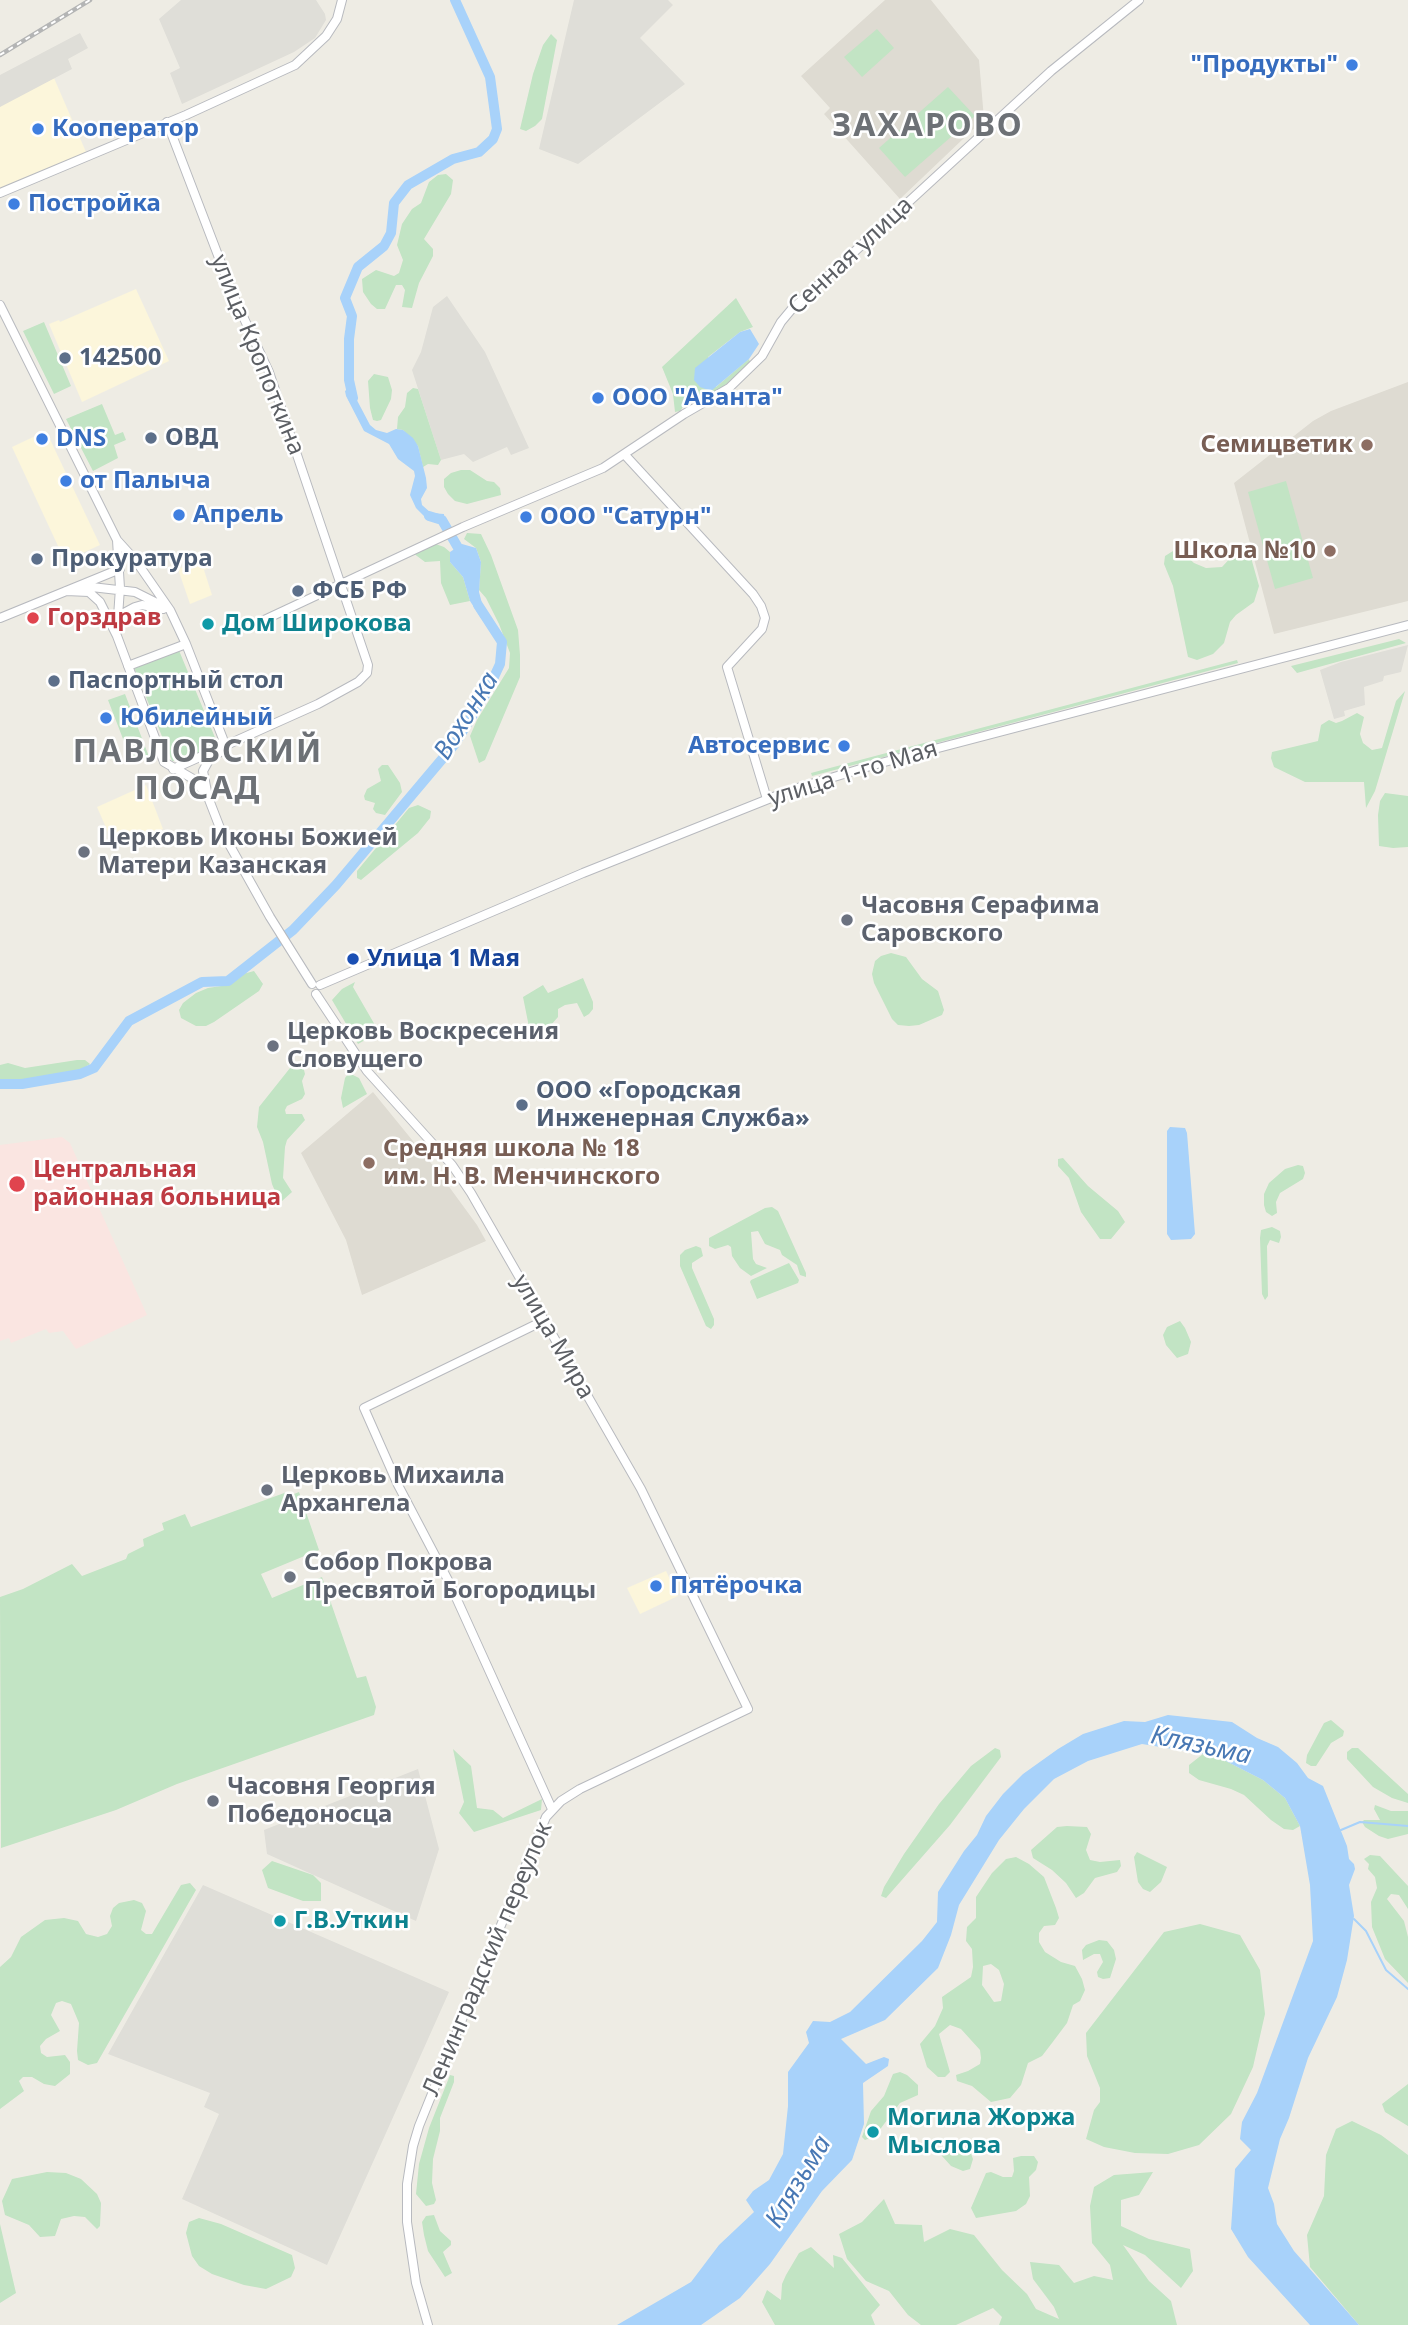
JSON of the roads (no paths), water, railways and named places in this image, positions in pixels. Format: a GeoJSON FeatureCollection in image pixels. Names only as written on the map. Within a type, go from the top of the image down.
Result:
{"type":"FeatureCollection","features":[{"type":"Feature","properties":{"kind":"street"},"geometry":{"type":"LineString","coordinates":[[0,193],[295,65],[326,36],[337,19],[342,0]]}},
{"type":"Feature","properties":{"kind":"street","name":"Сенная улица"},"geometry":{"type":"LineString","coordinates":[[249,627],[463,527],[584,477],[625,455],[684,414],[720,395],[738,382],[762,356],[791,310],[1052,71],[1139,0]]}},
{"type":"Feature","properties":{"kind":"street","name":"улица Кропоткина"},"geometry":{"type":"LineString","coordinates":[[167,122],[212,243],[269,372],[368,669],[358,682],[318,704],[222,748]]}},
{"type":"Feature","properties":{"kind":"street"},"geometry":{"type":"LineString","coordinates":[[0,305],[117,540],[136,561],[170,610],[186,644],[223,739],[220,753],[205,765],[203,771],[208,797]]}},
{"type":"Feature","properties":{"kind":"street"},"geometry":{"type":"LineString","coordinates":[[625,455],[761,606],[765,618],[762,629],[727,667],[767,799]]}},
{"type":"Feature","properties":{"kind":"street"},"geometry":{"type":"LineString","coordinates":[[117,540],[120,569],[117,636]]}},
{"type":"Feature","properties":{"kind":"street"},"geometry":{"type":"LineString","coordinates":[[0,618],[120,569]]}},
{"type":"Feature","properties":{"kind":"street"},"geometry":{"type":"LineString","coordinates":[[80,586],[120,588],[135,592],[170,610]]}},
{"type":"Feature","properties":{"kind":"street"},"geometry":{"type":"LineString","coordinates":[[66,591],[82,590],[97,598],[117,636],[164,762],[195,780],[208,797]]}},
{"type":"Feature","properties":{"kind":"street"},"geometry":{"type":"LineString","coordinates":[[118,621],[122,614],[142,605],[170,610]]}},
{"type":"Feature","properties":{"kind":"street","name":"улица 1-го Мая"},"geometry":{"type":"LineString","coordinates":[[316,988],[583,873],[816,781],[1408,625]]}},
{"type":"Feature","properties":{"kind":"street"},"geometry":{"type":"LineString","coordinates":[[128,666],[186,644]]}},
{"type":"Feature","properties":{"kind":"street"},"geometry":{"type":"LineString","coordinates":[[173,769],[222,748]]}},
{"type":"Feature","properties":{"kind":"street","name":"улица Мира"},"geometry":{"type":"LineString","coordinates":[[208,797],[233,855],[367,1071],[463,1181],[638,1485],[748,1709]]}},
{"type":"Feature","properties":{"kind":"street"},"geometry":{"type":"LineString","coordinates":[[543,1321],[364,1408],[398,1485],[454,1593],[552,1809]]}},
{"type":"Feature","properties":{"kind":"street","name":"Ленинградский переулок"},"geometry":{"type":"LineString","coordinates":[[428,2325],[416,2283],[407,2222],[407,2184],[413,2146],[469,2002],[552,1809],[580,1789],[748,1709]]}},
{"type":"Feature","properties":{"kind":"water"},"geometry":{"type":"Polygon","coordinates":[[[750,329],[759,344],[749,359],[711,391],[700,387],[694,380],[695,368],[740,332],[750,329]]]}},
{"type":"Feature","properties":{"kind":"water"},"geometry":{"type":"Polygon","coordinates":[[[350,387],[370,425],[376,430],[387,433],[396,429],[403,430],[413,438],[418,446],[426,478],[427,488],[421,499],[422,505],[431,513],[444,514],[440,519],[427,519],[416,508],[410,495],[414,471],[398,459],[389,444],[364,431],[346,396],[345,391],[350,387]]]}},
{"type":"Feature","properties":{"kind":"water"},"geometry":{"type":"Polygon","coordinates":[[[462,544],[476,548],[481,562],[479,592],[486,618],[481,618],[470,601],[463,577],[450,562],[450,552],[462,544]]]}},
{"type":"Feature","properties":{"kind":"water"},"geometry":{"type":"Polygon","coordinates":[[[1170,1127],[1185,1128],[1187,1133],[1195,1234],[1191,1239],[1171,1240],[1167,1234],[1167,1131],[1170,1127]]]}},
{"type":"Feature","properties":{"kind":"water","name":"Клязьма"},"geometry":{"type":"Polygon","coordinates":[[[1168,1715],[1232,1722],[1257,1738],[1278,1747],[1297,1763],[1308,1778],[1323,1786],[1347,1846],[1349,1859],[1354,1864],[1355,1869],[1349,1885],[1354,1916],[1347,1960],[1337,1997],[1308,2058],[1280,2139],[1268,2188],[1277,2224],[1294,2251],[1359,2325],[1310,2325],[1248,2257],[1231,2229],[1235,2169],[1251,2150],[1240,2139],[1242,2122],[1257,2093],[1313,1941],[1310,1885],[1300,1826],[1285,1798],[1263,1780],[1216,1756],[1142,1744],[1088,1761],[1054,1779],[1024,1809],[999,1840],[959,1905],[938,1968],[885,2020],[841,2039],[866,2064],[884,2057],[889,2059],[888,2066],[863,2083],[864,2124],[852,2160],[822,2191],[770,2264],[740,2298],[701,2325],[617,2325],[691,2282],[719,2245],[754,2212],[746,2200],[753,2191],[769,2180],[783,2154],[788,2072],[809,2043],[806,2032],[813,2021],[830,2022],[850,2012],[922,1941],[937,1922],[938,1892],[1003,1794],[1023,1774],[1083,1734],[1124,1721],[1145,1722],[1168,1715]]]}},
{"type":"Feature","properties":{"kind":"waterway","name":"Вохонка"},"geometry":{"type":"LineString","coordinates":[[353,398],[349,380],[352,316],[345,298],[358,267],[384,246],[391,233],[394,203],[408,185],[453,159],[479,152],[493,139],[497,129],[490,77],[455,0]]}},
{"type":"Feature","properties":{"kind":"waterway","name":"Вохонка"},"geometry":{"type":"LineString","coordinates":[[429,516],[442,520],[464,558]]}},
{"type":"Feature","properties":{"kind":"waterway","name":"Вохонка"},"geometry":{"type":"LineString","coordinates":[[0,1084],[22,1084],[80,1074],[94,1068],[129,1021],[202,982],[228,981],[293,930],[336,885],[454,745],[488,690],[500,664],[502,642],[478,605]]}},
{"type":"Feature","properties":{"kind":"waterway"},"geometry":{"type":"LineString","coordinates":[[1341,1830],[1360,1822],[1408,1826]]}},
{"type":"Feature","properties":{"kind":"waterway"},"geometry":{"type":"LineString","coordinates":[[1354,1919],[1366,1931],[1386,1970],[1408,1989]]}},
{"type":"Feature","properties":{"kind":"railway"},"geometry":{"type":"LineString","coordinates":[[0,55],[90,0]]}},
{"type":"Feature","properties":{"kind":"place","name":"\"Продукты\""},"geometry":{"type":"Point","coordinates":[1352,65]}},
{"type":"Feature","properties":{"kind":"place","name":"Кооператор"},"geometry":{"type":"Point","coordinates":[38,129]}},
{"type":"Feature","properties":{"kind":"place","name":"Постройка"},"geometry":{"type":"Point","coordinates":[14,204]}},
{"type":"Feature","properties":{"kind":"place","name":"142500"},"geometry":{"type":"Point","coordinates":[65,358]}},
{"type":"Feature","properties":{"kind":"place","name":"ООО \"Аванта\""},"geometry":{"type":"Point","coordinates":[598,398]}},
{"type":"Feature","properties":{"kind":"place","name":"ОВД"},"geometry":{"type":"Point","coordinates":[151,438]}},
{"type":"Feature","properties":{"kind":"place","name":"DNS"},"geometry":{"type":"Point","coordinates":[42,439]}},
{"type":"Feature","properties":{"kind":"place","name":"Семицветик"},"geometry":{"type":"Point","coordinates":[1367,445]}},
{"type":"Feature","properties":{"kind":"place","name":"от Палыча"},"geometry":{"type":"Point","coordinates":[66,481]}},
{"type":"Feature","properties":{"kind":"place","name":"Апрель"},"geometry":{"type":"Point","coordinates":[179,515]}},
{"type":"Feature","properties":{"kind":"place","name":"ООО \"Сатурн\""},"geometry":{"type":"Point","coordinates":[526,517]}},
{"type":"Feature","properties":{"kind":"place","name":"Школа №10"},"geometry":{"type":"Point","coordinates":[1330,551]}},
{"type":"Feature","properties":{"kind":"place","name":"Прокуратура"},"geometry":{"type":"Point","coordinates":[37,559]}},
{"type":"Feature","properties":{"kind":"place","name":"ФСБ РФ"},"geometry":{"type":"Point","coordinates":[298,591]}},
{"type":"Feature","properties":{"kind":"place","name":"Горздрав"},"geometry":{"type":"Point","coordinates":[33,618]}},
{"type":"Feature","properties":{"kind":"place","name":"Дом Широкова"},"geometry":{"type":"Point","coordinates":[208,624]}},
{"type":"Feature","properties":{"kind":"place","name":"Паспортный стол"},"geometry":{"type":"Point","coordinates":[54,681]}},
{"type":"Feature","properties":{"kind":"place","name":"Юбилейный"},"geometry":{"type":"Point","coordinates":[106,718]}},
{"type":"Feature","properties":{"kind":"place","name":"Автосервис"},"geometry":{"type":"Point","coordinates":[844,746]}},
{"type":"Feature","properties":{"kind":"place","name":"Церковь Иконы Божией Матери Казанская"},"geometry":{"type":"Point","coordinates":[84,852]}},
{"type":"Feature","properties":{"kind":"place","name":"Часовня Серафима Саровского"},"geometry":{"type":"Point","coordinates":[847,920]}},
{"type":"Feature","properties":{"kind":"place","name":"Улица 1 Мая"},"geometry":{"type":"Point","coordinates":[353,959]}},
{"type":"Feature","properties":{"kind":"place","name":"Церковь Воскресения Словущего"},"geometry":{"type":"Point","coordinates":[273,1046]}},
{"type":"Feature","properties":{"kind":"place","name":"ООО «Городская Инженерная Служба»"},"geometry":{"type":"Point","coordinates":[522,1105]}},
{"type":"Feature","properties":{"kind":"place","name":"Средняя школа № 18 им. Н. В. Менчинского"},"geometry":{"type":"Point","coordinates":[369,1163]}},
{"type":"Feature","properties":{"kind":"place","name":"Центральная районная больница"},"geometry":{"type":"Point","coordinates":[17,1184]}},
{"type":"Feature","properties":{"kind":"place","name":"Церковь Михаила Архангела"},"geometry":{"type":"Point","coordinates":[267,1490]}},
{"type":"Feature","properties":{"kind":"place","name":"Собор Покрова Пресвятой Богородицы"},"geometry":{"type":"Point","coordinates":[290,1577]}},
{"type":"Feature","properties":{"kind":"place","name":"Пятёрочка"},"geometry":{"type":"Point","coordinates":[656,1586]}},
{"type":"Feature","properties":{"kind":"place","name":"Часовня Георгия Победоносца"},"geometry":{"type":"Point","coordinates":[213,1801]}},
{"type":"Feature","properties":{"kind":"place","name":"Г.В.Уткин"},"geometry":{"type":"Point","coordinates":[280,1921]}},
{"type":"Feature","properties":{"kind":"place","name":"Могила Жоржа Мыслова"},"geometry":{"type":"Point","coordinates":[873,2132]}},
{"type":"Feature","properties":{"kind":"district","name":"ЗАХАРОВО"},"geometry":{"type":"Point","coordinates":[928,127]}},
{"type":"Feature","properties":{"kind":"district","name":"ПАВЛОВСКИЙ ПОСАД"},"geometry":{"type":"Point","coordinates":[198,772]}}]}
